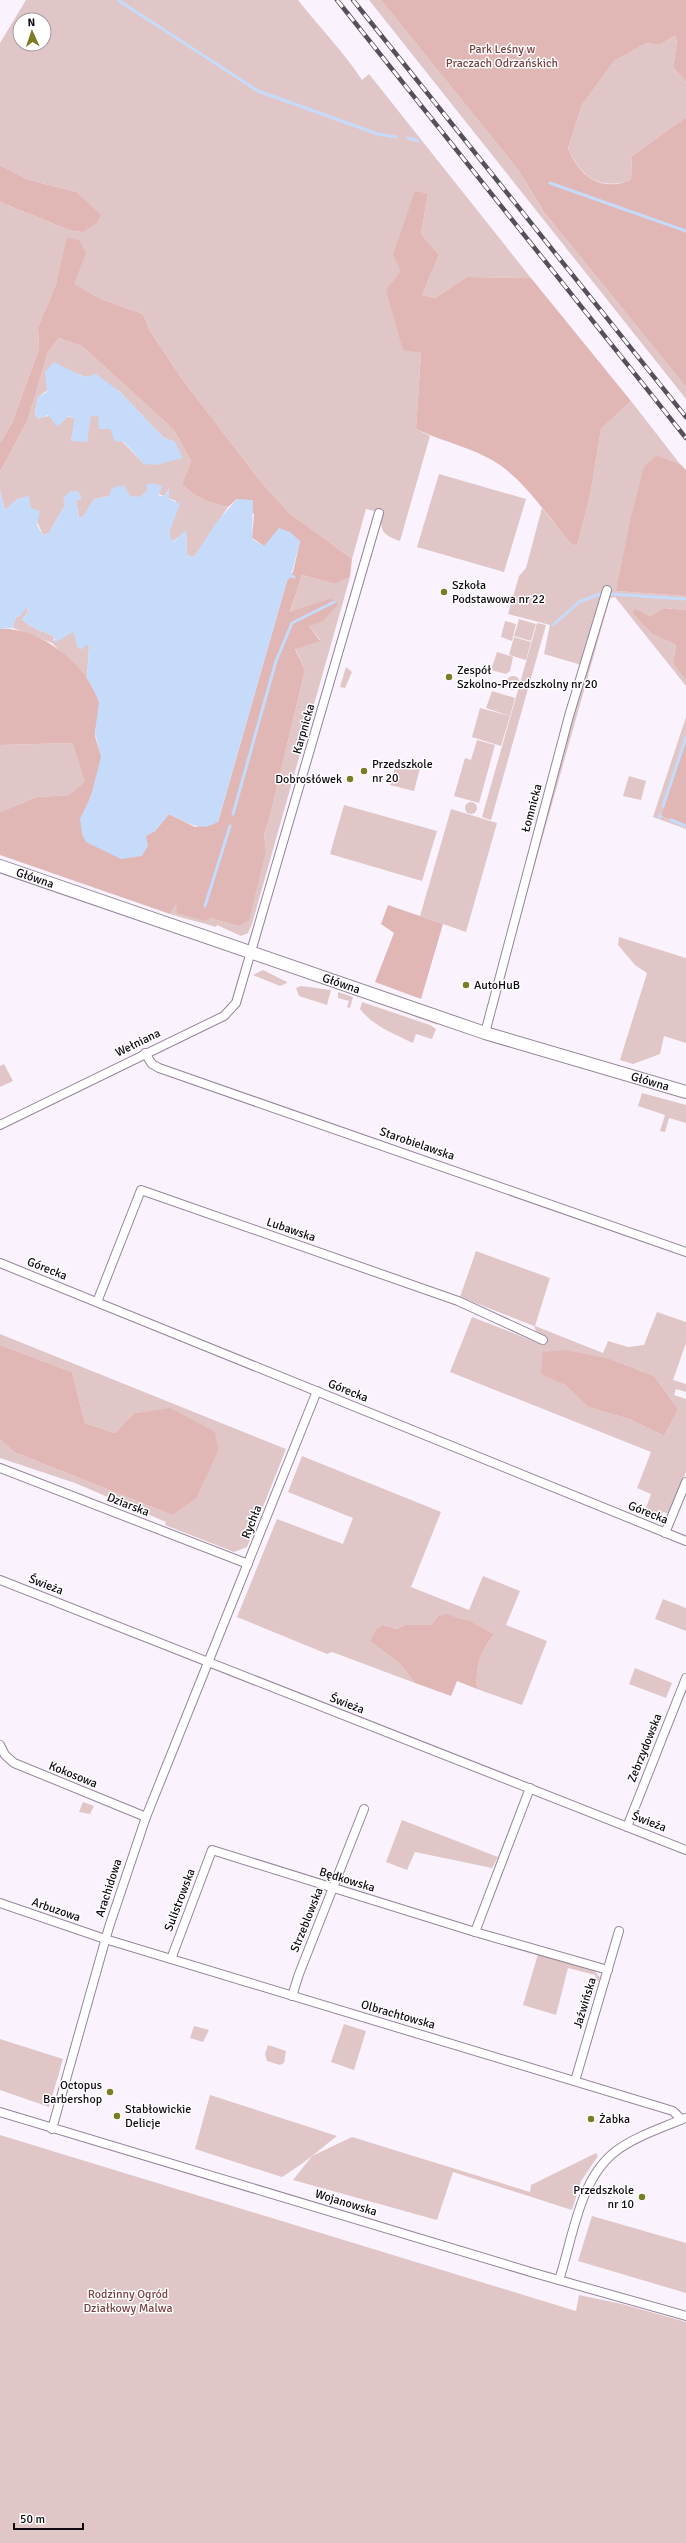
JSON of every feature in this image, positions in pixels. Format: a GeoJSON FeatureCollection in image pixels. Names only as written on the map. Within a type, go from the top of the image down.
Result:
{"type":"FeatureCollection","features":[{"type":"Feature","properties":{"kind":"street","name":"Karpnicka"},"geometry":{"type":"LineString","coordinates":[[251,953],[379,513]]}},
{"type":"Feature","properties":{"kind":"street","name":"Łomnicka"},"geometry":{"type":"LineString","coordinates":[[485,1033],[569,716],[607,590]]}},
{"type":"Feature","properties":{"kind":"street","name":"Główna"},"geometry":{"type":"LineString","coordinates":[[0,866],[485,1033],[686,1092]]}},
{"type":"Feature","properties":{"kind":"street","name":"Wełniana"},"geometry":{"type":"LineString","coordinates":[[0,1125],[231,1010],[239,997],[251,953]]}},
{"type":"Feature","properties":{"kind":"street","name":"Starobielawska"},"geometry":{"type":"LineString","coordinates":[[145,1053],[152,1064],[159,1068],[686,1252]]}},
{"type":"Feature","properties":{"kind":"street","name":"Lubawska"},"geometry":{"type":"LineString","coordinates":[[97,1302],[141,1190],[458,1301],[543,1340]]}},
{"type":"Feature","properties":{"kind":"street","name":"Górecka"},"geometry":{"type":"LineString","coordinates":[[0,1263],[686,1542]]}},
{"type":"Feature","properties":{"kind":"street","name":"Rychła"},"geometry":{"type":"LineString","coordinates":[[208,1661],[317,1392]]}},
{"type":"Feature","properties":{"kind":"street","name":"Dziarska"},"geometry":{"type":"LineString","coordinates":[[0,1468],[248,1564]]}},
{"type":"Feature","properties":{"kind":"street"},"geometry":{"type":"LineString","coordinates":[[665,1533],[686,1482]]}},
{"type":"Feature","properties":{"kind":"street","name":"Świeża"},"geometry":{"type":"LineString","coordinates":[[0,1580],[686,1850]]}},
{"type":"Feature","properties":{"kind":"street","name":"Arachidowa"},"geometry":{"type":"LineString","coordinates":[[52,2129],[105,1939],[146,1817],[208,1661]]}},
{"type":"Feature","properties":{"kind":"street","name":"Zebrzydowska"},"geometry":{"type":"LineString","coordinates":[[627,1827],[686,1678]]}},
{"type":"Feature","properties":{"kind":"street","name":"Kokosowa"},"geometry":{"type":"LineString","coordinates":[[0,1745],[5,1755],[14,1763],[146,1817]]}},
{"type":"Feature","properties":{"kind":"street"},"geometry":{"type":"LineString","coordinates":[[475,1932],[530,1788]]}},
{"type":"Feature","properties":{"kind":"street","name":"Strzeblowska"},"geometry":{"type":"LineString","coordinates":[[292,1996],[299,1974],[364,1809]]}},
{"type":"Feature","properties":{"kind":"street","name":"Będkowska"},"geometry":{"type":"LineString","coordinates":[[212,1850],[333,1889],[608,1970]]}},
{"type":"Feature","properties":{"kind":"street","name":"Sulistrowska"},"geometry":{"type":"LineString","coordinates":[[171,1959],[212,1850]]}},
{"type":"Feature","properties":{"kind":"street","name":"Arbuzowa"},"geometry":{"type":"LineString","coordinates":[[0,1903],[105,1939]]}},
{"type":"Feature","properties":{"kind":"street","name":"Jaźwińska"},"geometry":{"type":"LineString","coordinates":[[574,2081],[619,1931]]}},
{"type":"Feature","properties":{"kind":"street","name":"Olbrachtowska"},"geometry":{"type":"LineString","coordinates":[[105,1939],[673,2111],[683,2118]]}},
{"type":"Feature","properties":{"kind":"street","name":"Wojanowska"},"geometry":{"type":"LineString","coordinates":[[0,2112],[52,2129],[559,2280],[686,2316]]}},
{"type":"Feature","properties":{"kind":"street"},"geometry":{"type":"LineString","coordinates":[[559,2280],[593,2175],[617,2150],[638,2138],[683,2118]]}},
{"type":"Feature","properties":{"kind":"green space"},"geometry":{"type":"Polygon","coordinates":[[[26,0],[298,0],[347,59],[362,80],[369,74],[531,278],[467,277],[435,298],[422,295],[439,255],[421,234],[428,194],[401,271],[401,341],[403,349],[421,353],[416,429],[430,436],[400,541],[390,537],[384,532],[381,524],[383,513],[366,509],[352,559],[288,512],[261,482],[182,379],[150,331],[143,314],[99,298],[73,284],[85,253],[68,237],[56,284],[38,327],[39,349],[12,423],[0,443],[0,202],[69,230],[82,232],[76,192],[26,179],[0,165],[0,43],[12,23],[12,52],[52,52],[52,12],[19,12],[26,0]]]}},
{"type":"Feature","properties":{"kind":"green space"},"geometry":{"type":"Polygon","coordinates":[[[369,0],[381,0],[519,171],[544,212],[686,387],[686,399],[369,0]]]}},
{"type":"Feature","properties":{"kind":"green space","name":"Park Leśny w Praczach Odrzańskich"},"geometry":{"type":"Polygon","coordinates":[[[381,0],[686,0],[686,82],[673,67],[677,41],[675,36],[659,45],[647,43],[614,61],[582,105],[568,148],[579,167],[592,179],[601,183],[620,183],[631,180],[632,156],[686,117],[686,387],[544,212],[519,171],[381,0]]]}},
{"type":"Feature","properties":{"kind":"green space"},"geometry":{"type":"Polygon","coordinates":[[[675,36],[677,41],[673,67],[686,82],[686,117],[632,156],[631,180],[609,184],[592,179],[579,167],[568,148],[582,105],[614,61],[647,43],[659,45],[675,36]]]}},
{"type":"Feature","properties":{"kind":"green space"},"geometry":{"type":"Polygon","coordinates":[[[0,165],[26,179],[76,192],[101,215],[97,223],[82,232],[69,230],[0,202],[0,165]]]}},
{"type":"Feature","properties":{"kind":"green space"},"geometry":{"type":"Polygon","coordinates":[[[415,191],[428,194],[421,234],[439,255],[422,295],[435,298],[467,277],[531,278],[631,401],[601,429],[590,496],[577,546],[571,544],[538,502],[520,482],[500,465],[480,454],[416,429],[421,353],[403,350],[386,290],[401,271],[393,255],[415,191]]]}},
{"type":"Feature","properties":{"kind":"green space"},"geometry":{"type":"Polygon","coordinates":[[[67,237],[80,241],[86,253],[74,284],[99,298],[143,314],[150,331],[182,379],[261,482],[288,512],[352,559],[350,577],[335,584],[302,575],[290,612],[331,598],[338,604],[323,621],[309,626],[320,641],[295,649],[305,670],[269,820],[264,835],[266,850],[249,920],[238,926],[210,918],[205,921],[177,913],[176,903],[170,914],[0,855],[0,812],[37,797],[69,795],[85,782],[73,743],[0,745],[0,629],[15,630],[30,634],[59,650],[83,673],[92,686],[98,699],[99,711],[95,733],[101,756],[101,762],[94,789],[80,819],[145,836],[155,831],[169,814],[195,827],[218,822],[287,581],[293,572],[300,541],[264,546],[252,538],[254,514],[237,499],[228,507],[203,499],[187,489],[182,484],[191,461],[174,430],[82,346],[59,338],[48,352],[28,419],[0,472],[0,443],[12,423],[39,349],[38,327],[56,284],[67,237]]]}},
{"type":"Feature","properties":{"kind":"green space"},"geometry":{"type":"Polygon","coordinates":[[[59,338],[82,346],[174,430],[191,461],[182,484],[192,493],[203,499],[228,507],[194,557],[187,555],[186,531],[172,542],[169,533],[176,501],[168,498],[169,489],[164,496],[148,490],[140,497],[109,496],[94,499],[83,517],[79,518],[76,500],[81,495],[65,505],[49,533],[43,535],[31,508],[19,498],[5,510],[0,491],[0,472],[28,419],[48,352],[59,338]],[[73,372],[38,397],[35,413],[38,419],[56,415],[75,419],[71,441],[91,416],[98,416],[144,464],[175,442],[164,438],[119,391],[73,372]]]}},
{"type":"Feature","properties":{"kind":"green space"},"geometry":{"type":"Polygon","coordinates":[[[631,401],[680,464],[657,455],[616,591],[686,596],[686,610],[664,608],[650,616],[634,608],[632,613],[652,634],[676,645],[673,664],[686,680],[686,686],[615,597],[610,598],[526,896],[521,895],[585,666],[544,654],[550,625],[508,614],[519,576],[526,568],[542,508],[571,544],[577,546],[590,496],[601,429],[631,401]]]}},
{"type":"Feature","properties":{"kind":"green space"},"geometry":{"type":"Polygon","coordinates":[[[657,455],[680,464],[686,470],[686,596],[616,591],[631,517],[644,467],[657,455]]]}},
{"type":"Feature","properties":{"kind":"green space"},"geometry":{"type":"Polygon","coordinates":[[[439,474],[526,499],[504,572],[417,547],[439,474]]]}},
{"type":"Feature","properties":{"kind":"green space"},"geometry":{"type":"Polygon","coordinates":[[[302,575],[335,584],[350,577],[252,924],[248,933],[241,936],[217,925],[216,927],[170,914],[176,902],[210,918],[238,926],[266,850],[264,835],[269,820],[305,670],[295,648],[320,640],[309,626],[331,598],[290,613],[302,575]]]}},
{"type":"Feature","properties":{"kind":"green space"},"geometry":{"type":"Polygon","coordinates":[[[25,607],[27,607],[28,612],[22,619],[33,627],[55,637],[53,641],[73,631],[89,646],[87,678],[52,643],[13,628],[16,617],[20,616],[25,607]]]}},
{"type":"Feature","properties":{"kind":"green space"},"geometry":{"type":"Polygon","coordinates":[[[634,608],[650,616],[664,608],[686,610],[686,680],[673,664],[676,645],[652,634],[632,613],[634,608]]]}},
{"type":"Feature","properties":{"kind":"green space"},"geometry":{"type":"Polygon","coordinates":[[[519,619],[536,624],[531,641],[514,636],[519,619]]]}},
{"type":"Feature","properties":{"kind":"green space"},"geometry":{"type":"Polygon","coordinates":[[[505,621],[516,624],[512,641],[501,637],[505,621]]]}},
{"type":"Feature","properties":{"kind":"green space"},"geometry":{"type":"Polygon","coordinates":[[[537,623],[546,625],[491,820],[482,817],[537,623]]]}},
{"type":"Feature","properties":{"kind":"green space"},"geometry":{"type":"Polygon","coordinates":[[[514,637],[531,642],[526,660],[509,655],[514,637]]]}},
{"type":"Feature","properties":{"kind":"green space"},"geometry":{"type":"Polygon","coordinates":[[[497,652],[513,657],[510,671],[506,674],[491,670],[497,652]]]}},
{"type":"Feature","properties":{"kind":"green space"},"geometry":{"type":"Polygon","coordinates":[[[346,667],[352,672],[345,688],[340,687],[346,667]]]}},
{"type":"Feature","properties":{"kind":"green space"},"geometry":{"type":"Polygon","coordinates":[[[513,676],[518,678],[520,683],[518,688],[513,690],[508,688],[506,683],[508,678],[513,676]]]}},
{"type":"Feature","properties":{"kind":"green space"},"geometry":{"type":"Polygon","coordinates":[[[492,691],[515,698],[510,716],[486,708],[492,691]]]}},
{"type":"Feature","properties":{"kind":"green space"},"geometry":{"type":"Polygon","coordinates":[[[480,708],[510,716],[501,746],[472,737],[480,708]]]}},
{"type":"Feature","properties":{"kind":"green space"},"geometry":{"type":"Polygon","coordinates":[[[686,717],[686,741],[661,816],[686,825],[686,829],[653,817],[686,717]]]}},
{"type":"Feature","properties":{"kind":"green space"},"geometry":{"type":"Polygon","coordinates":[[[477,740],[495,745],[479,803],[454,796],[465,758],[471,760],[477,740]]]}},
{"type":"Feature","properties":{"kind":"green space"},"geometry":{"type":"Polygon","coordinates":[[[686,741],[686,825],[661,816],[686,741]]]}},
{"type":"Feature","properties":{"kind":"green space"},"geometry":{"type":"Polygon","coordinates":[[[74,743],[86,782],[69,795],[37,797],[0,812],[0,745],[74,743]]]}},
{"type":"Feature","properties":{"kind":"green space"},"geometry":{"type":"Polygon","coordinates":[[[397,761],[420,768],[414,791],[390,785],[397,761]]]}},
{"type":"Feature","properties":{"kind":"green space"},"geometry":{"type":"Polygon","coordinates":[[[629,776],[646,781],[641,800],[623,796],[629,776]]]}},
{"type":"Feature","properties":{"kind":"green space"},"geometry":{"type":"Polygon","coordinates":[[[473,802],[476,803],[476,813],[469,814],[466,813],[465,806],[466,803],[473,802]]]}},
{"type":"Feature","properties":{"kind":"green space"},"geometry":{"type":"Polygon","coordinates":[[[344,805],[437,831],[422,881],[330,854],[344,805]]]}},
{"type":"Feature","properties":{"kind":"green space"},"geometry":{"type":"Polygon","coordinates":[[[451,809],[497,823],[466,932],[420,916],[451,809]]]}},
{"type":"Feature","properties":{"kind":"green space"},"geometry":{"type":"Polygon","coordinates":[[[388,905],[443,924],[421,999],[375,982],[394,933],[381,924],[388,905]]]}},
{"type":"Feature","properties":{"kind":"green space"},"geometry":{"type":"Polygon","coordinates":[[[619,937],[686,958],[686,1043],[664,1036],[660,1054],[633,1064],[620,1060],[647,973],[635,965],[618,945],[619,937]]]}},
{"type":"Feature","properties":{"kind":"green space"},"geometry":{"type":"Polygon","coordinates":[[[263,970],[287,983],[280,986],[253,975],[263,970]]]}},
{"type":"Feature","properties":{"kind":"green space"},"geometry":{"type":"Polygon","coordinates":[[[301,986],[331,990],[327,1005],[299,996],[296,988],[301,986]]]}},
{"type":"Feature","properties":{"kind":"green space"},"geometry":{"type":"Polygon","coordinates":[[[341,988],[436,1021],[438,1025],[339,989],[341,988]]]}},
{"type":"Feature","properties":{"kind":"green space"},"geometry":{"type":"Polygon","coordinates":[[[338,992],[353,997],[350,1008],[347,1007],[349,1001],[338,998],[338,992]]]}},
{"type":"Feature","properties":{"kind":"green space"},"geometry":{"type":"Polygon","coordinates":[[[362,1002],[430,1025],[436,1029],[432,1039],[416,1034],[413,1043],[391,1033],[377,1025],[365,1015],[360,1009],[362,1002]]]}},
{"type":"Feature","properties":{"kind":"green space"},"geometry":{"type":"Polygon","coordinates":[[[4,1064],[13,1081],[0,1087],[0,1066],[4,1064]]]}},
{"type":"Feature","properties":{"kind":"green space"},"geometry":{"type":"Polygon","coordinates":[[[642,1093],[686,1105],[686,1123],[669,1118],[665,1132],[660,1131],[665,1115],[638,1106],[642,1093]]]}},
{"type":"Feature","properties":{"kind":"green space"},"geometry":{"type":"Polygon","coordinates":[[[476,1251],[550,1278],[535,1326],[603,1353],[608,1341],[628,1347],[644,1345],[657,1312],[686,1322],[686,1343],[673,1380],[686,1384],[686,1392],[676,1389],[674,1395],[686,1399],[686,1472],[669,1514],[663,1512],[659,1522],[640,1515],[641,1512],[644,1513],[651,1494],[637,1488],[651,1452],[450,1372],[472,1317],[541,1344],[534,1326],[460,1297],[476,1251]],[[613,1360],[564,1384],[588,1407],[629,1419],[664,1436],[678,1409],[654,1376],[613,1360]]]}},
{"type":"Feature","properties":{"kind":"green space"},"geometry":{"type":"Polygon","coordinates":[[[0,1334],[286,1449],[247,1547],[234,1552],[165,1525],[166,1522],[75,1483],[0,1458],[0,1439],[14,1452],[172,1515],[133,1414],[115,1433],[85,1423],[72,1372],[0,1345],[0,1334]]]}},
{"type":"Feature","properties":{"kind":"green space"},"geometry":{"type":"Polygon","coordinates":[[[0,1345],[72,1372],[85,1423],[115,1433],[133,1414],[170,1408],[215,1432],[218,1451],[196,1498],[172,1515],[14,1452],[0,1439],[0,1345]]]}},
{"type":"Feature","properties":{"kind":"green space"},"geometry":{"type":"Polygon","coordinates":[[[566,1350],[613,1360],[654,1376],[678,1409],[664,1436],[629,1419],[588,1407],[564,1384],[541,1374],[543,1352],[566,1350]]]}},
{"type":"Feature","properties":{"kind":"green space"},"geometry":{"type":"Polygon","coordinates":[[[302,1456],[441,1512],[411,1587],[469,1610],[483,1576],[520,1591],[506,1625],[547,1641],[522,1705],[477,1689],[478,1666],[485,1648],[494,1634],[460,1618],[453,1616],[438,1616],[431,1625],[405,1625],[397,1629],[385,1625],[370,1641],[400,1664],[415,1683],[332,1652],[327,1654],[237,1617],[277,1519],[343,1544],[353,1518],[288,1492],[302,1456]]]}},
{"type":"Feature","properties":{"kind":"green space"},"geometry":{"type":"Polygon","coordinates":[[[663,1599],[686,1608],[686,1631],[655,1619],[663,1599]]]}},
{"type":"Feature","properties":{"kind":"green space"},"geometry":{"type":"Polygon","coordinates":[[[446,1614],[470,1621],[494,1634],[482,1654],[478,1666],[477,1689],[457,1681],[451,1696],[415,1683],[400,1664],[370,1641],[377,1629],[384,1625],[397,1629],[405,1625],[431,1625],[438,1616],[446,1614]]]}},
{"type":"Feature","properties":{"kind":"green space"},"geometry":{"type":"Polygon","coordinates":[[[635,1668],[672,1683],[666,1698],[629,1684],[635,1668]]]}},
{"type":"Feature","properties":{"kind":"green space"},"geometry":{"type":"Polygon","coordinates":[[[83,1802],[94,1806],[90,1814],[79,1812],[83,1802]]]}},
{"type":"Feature","properties":{"kind":"green space"},"geometry":{"type":"Polygon","coordinates":[[[402,1820],[498,1857],[492,1868],[415,1852],[407,1870],[386,1862],[402,1820]]]}},
{"type":"Feature","properties":{"kind":"green space"},"geometry":{"type":"Polygon","coordinates":[[[538,1954],[594,1970],[600,1978],[598,1982],[595,1975],[568,1968],[556,2015],[523,2005],[538,1954]]]}},
{"type":"Feature","properties":{"kind":"green space"},"geometry":{"type":"Polygon","coordinates":[[[344,2024],[366,2031],[354,2070],[331,2062],[344,2024]]]}},
{"type":"Feature","properties":{"kind":"green space"},"geometry":{"type":"Polygon","coordinates":[[[194,2026],[209,2030],[203,2042],[190,2038],[194,2026]]]}},
{"type":"Feature","properties":{"kind":"green space"},"geometry":{"type":"Polygon","coordinates":[[[0,2039],[63,2059],[49,2107],[0,2090],[0,2039]]]}},
{"type":"Feature","properties":{"kind":"green space"},"geometry":{"type":"Polygon","coordinates":[[[268,2045],[286,2051],[284,2063],[280,2065],[267,2061],[265,2054],[268,2045]]]}},
{"type":"Feature","properties":{"kind":"green space"},"geometry":{"type":"Polygon","coordinates":[[[210,2095],[337,2136],[282,2177],[195,2149],[210,2095]]]}},
{"type":"Feature","properties":{"kind":"green space","name":"Rodzinny Ogród Działkowy Malwa"},"geometry":{"type":"Polygon","coordinates":[[[0,2135],[576,2311],[579,2295],[622,2304],[686,2322],[686,2543],[0,2543],[0,2135]]]}},
{"type":"Feature","properties":{"kind":"green space"},"geometry":{"type":"Polygon","coordinates":[[[352,2137],[530,2192],[531,2185],[596,2153],[598,2156],[581,2181],[572,2210],[453,2172],[437,2220],[293,2180],[312,2156],[352,2137]]]}},
{"type":"Feature","properties":{"kind":"green space"},"geometry":{"type":"Polygon","coordinates":[[[592,2216],[686,2243],[686,2293],[578,2261],[592,2216]]]}},
{"type":"Feature","properties":{"kind":"water"},"geometry":{"type":"Polygon","coordinates":[[[54,362],[84,377],[96,374],[119,391],[164,438],[175,442],[183,458],[156,465],[144,464],[124,442],[114,441],[111,429],[99,429],[98,416],[91,416],[87,442],[71,441],[75,419],[68,416],[58,427],[48,415],[38,419],[35,413],[38,397],[47,392],[45,372],[54,362]]]}},
{"type":"Feature","properties":{"kind":"water"},"geometry":{"type":"Polygon","coordinates":[[[152,483],[162,486],[159,496],[164,496],[170,488],[168,498],[180,504],[169,533],[173,542],[186,530],[187,555],[194,557],[216,523],[237,499],[253,500],[252,539],[264,546],[279,528],[290,532],[300,541],[291,576],[287,581],[218,822],[205,827],[187,823],[169,814],[155,831],[146,836],[148,846],[142,856],[121,859],[86,842],[82,834],[80,819],[91,796],[101,757],[95,733],[99,701],[87,678],[89,646],[86,645],[83,649],[78,648],[73,632],[55,643],[55,637],[33,627],[22,619],[28,612],[27,607],[20,616],[16,617],[13,628],[0,629],[0,491],[5,510],[19,498],[29,496],[31,508],[40,511],[37,525],[43,535],[49,533],[65,505],[63,498],[71,491],[77,491],[81,495],[81,500],[76,500],[79,518],[83,517],[94,499],[109,496],[112,488],[124,485],[130,496],[140,497],[148,490],[146,485],[152,483]]]}},
{"type":"Feature","properties":{"kind":"waterway"},"geometry":{"type":"LineString","coordinates":[[118,0],[258,91],[378,134],[396,137]]}},
{"type":"Feature","properties":{"kind":"waterway"},"geometry":{"type":"LineString","coordinates":[[408,138],[418,141]]}},
{"type":"Feature","properties":{"kind":"waterway"},"geometry":{"type":"LineString","coordinates":[[550,183],[686,231]]}},
{"type":"Feature","properties":{"kind":"waterway"},"geometry":{"type":"LineString","coordinates":[[553,625],[579,602],[600,594]]}},
{"type":"Feature","properties":{"kind":"waterway"},"geometry":{"type":"LineString","coordinates":[[611,594],[686,599]]}},
{"type":"Feature","properties":{"kind":"waterway"},"geometry":{"type":"LineString","coordinates":[[233,814],[276,661],[292,623],[334,602]]}},
{"type":"Feature","properties":{"kind":"waterway"},"geometry":{"type":"LineString","coordinates":[[663,806],[686,737]]}},
{"type":"Feature","properties":{"kind":"waterway"},"geometry":{"type":"LineString","coordinates":[[671,820],[686,826]]}},
{"type":"Feature","properties":{"kind":"waterway"},"geometry":{"type":"LineString","coordinates":[[205,906],[230,826]]}},
{"type":"Feature","properties":{"kind":"railway"},"geometry":{"type":"LineString","coordinates":[[337,0],[686,438]]}},
{"type":"Feature","properties":{"kind":"railway"},"geometry":{"type":"LineString","coordinates":[[353,0],[686,417]]}},
{"type":"Feature","properties":{"kind":"place","name":"Szkoła Podstawowa nr 22"},"geometry":{"type":"Point","coordinates":[444,592]}},
{"type":"Feature","properties":{"kind":"place","name":"Zespół Szkolno-Przedszkolny nr 20"},"geometry":{"type":"Point","coordinates":[449,677]}},
{"type":"Feature","properties":{"kind":"place","name":"Przedszkole nr 20"},"geometry":{"type":"Point","coordinates":[364,771]}},
{"type":"Feature","properties":{"kind":"place","name":"Dobrosłówek"},"geometry":{"type":"Point","coordinates":[350,779]}},
{"type":"Feature","properties":{"kind":"place","name":"AutoHuB"},"geometry":{"type":"Point","coordinates":[466,985]}},
{"type":"Feature","properties":{"kind":"place","name":"Octopus Barbershop"},"geometry":{"type":"Point","coordinates":[110,2092]}},
{"type":"Feature","properties":{"kind":"place","name":"Stabłowickie Delicje"},"geometry":{"type":"Point","coordinates":[117,2116]}},
{"type":"Feature","properties":{"kind":"place","name":"Żabka"},"geometry":{"type":"Point","coordinates":[591,2119]}},
{"type":"Feature","properties":{"kind":"place","name":"Przedszkole nr 10"},"geometry":{"type":"Point","coordinates":[642,2197]}}]}
